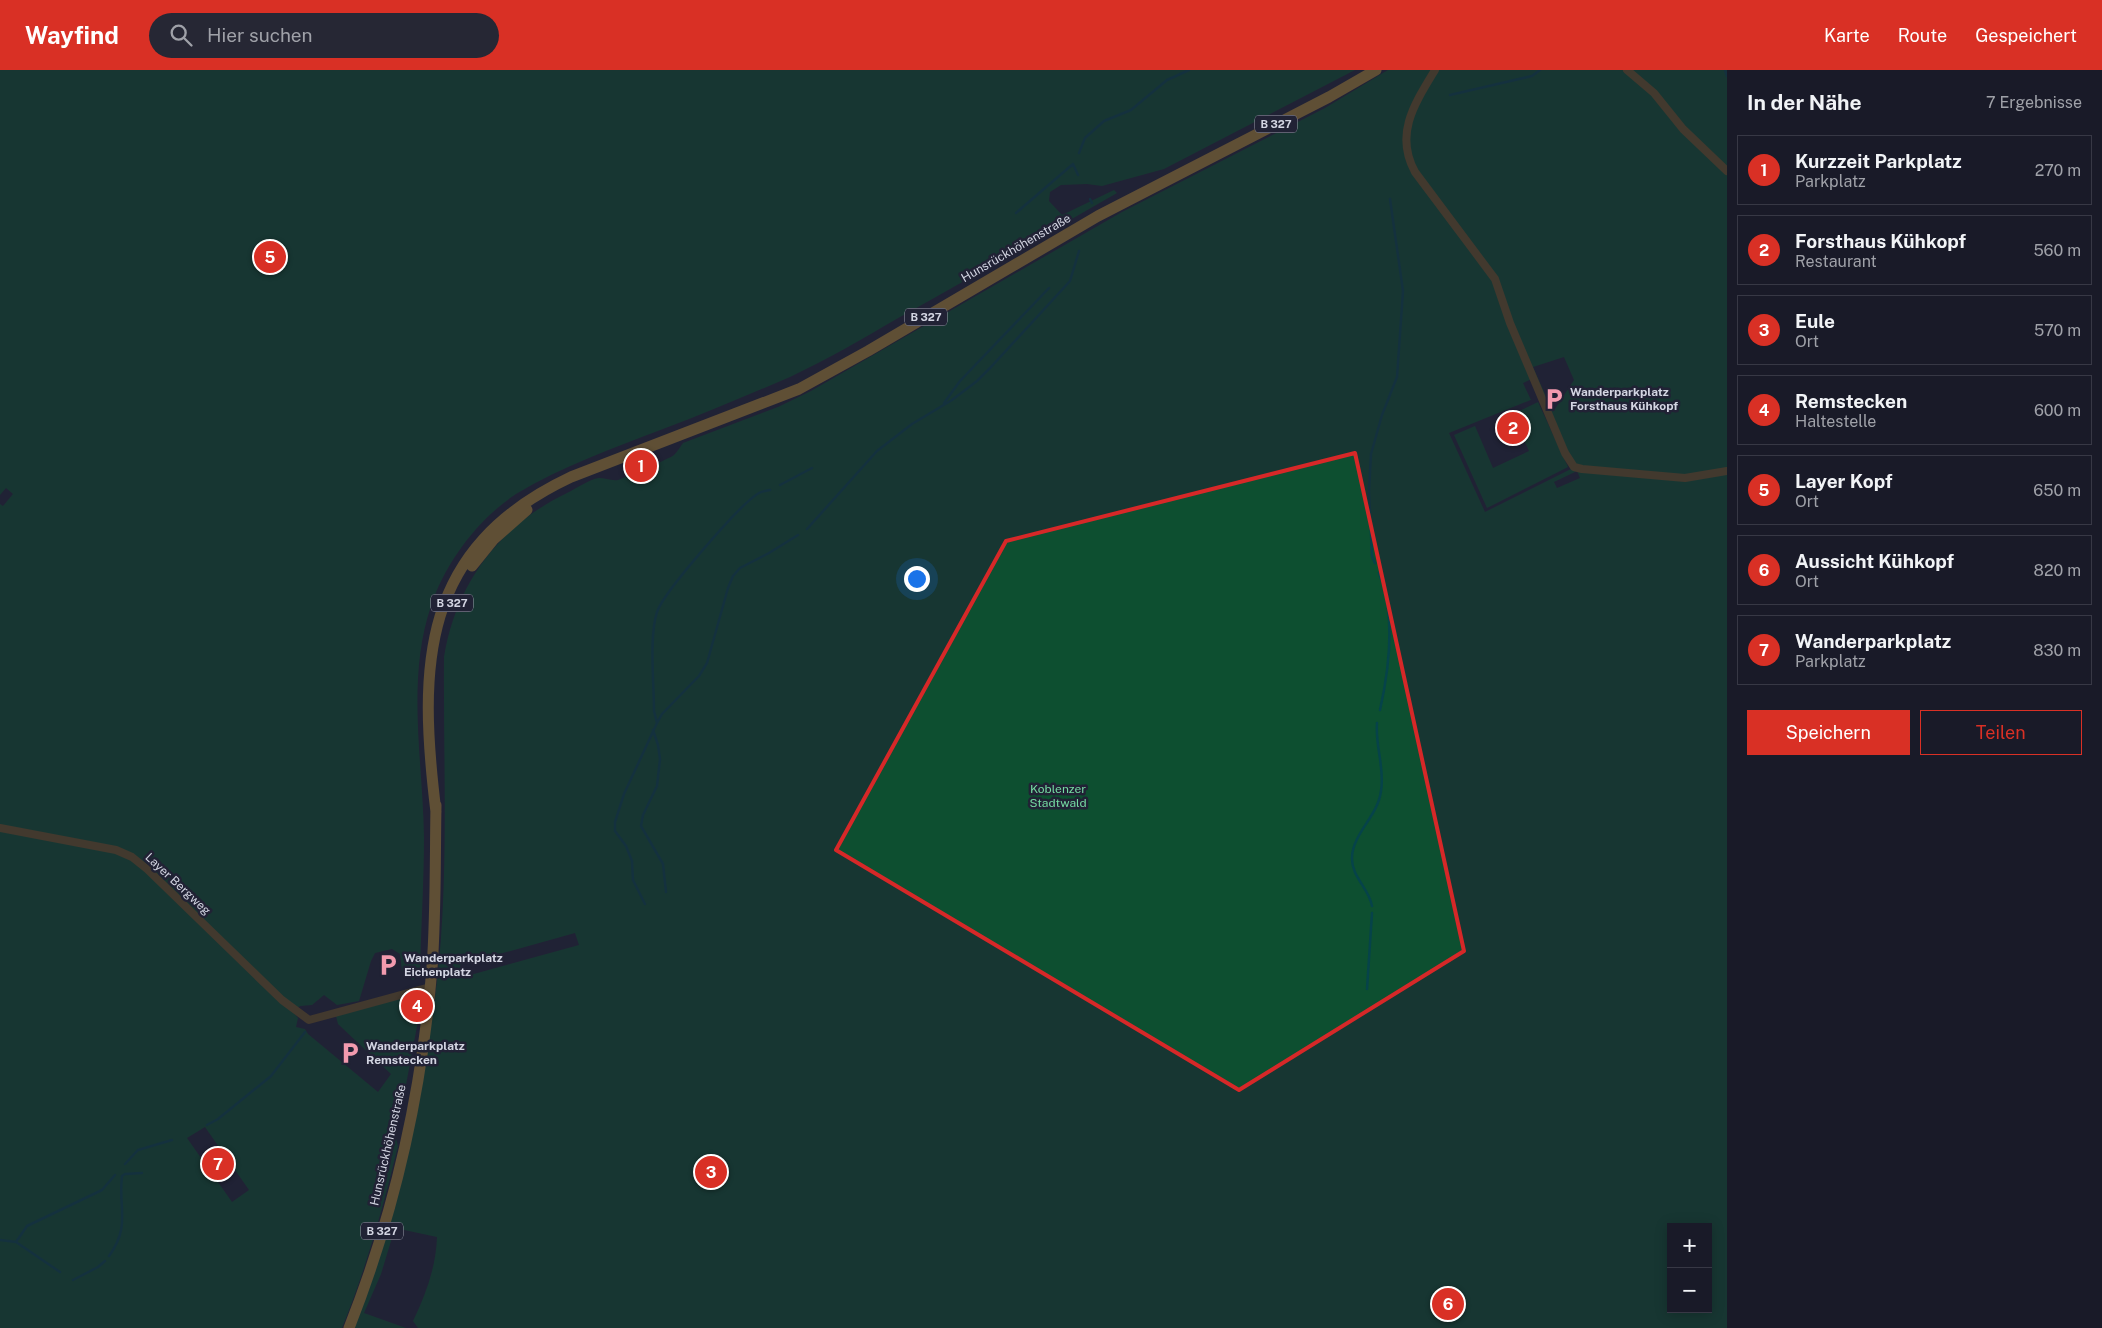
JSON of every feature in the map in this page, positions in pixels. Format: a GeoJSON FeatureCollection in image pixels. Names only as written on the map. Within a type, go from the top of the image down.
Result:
{"type":"FeatureCollection","features":[{"type":"Feature","properties":{"kind":"main road","name":"Hunsrückhöhenstraße"},"geometry":{"type":"LineString","coordinates":[[349,1328],[377,1247],[402,1155],[415,1093],[430,987],[435,906],[437,656],[447,616],[467,574],[494,540],[520,515],[575,483],[667,440],[799,388],[868,351],[1098,216],[1329,97],[1376,70]]}},
{"type":"Feature","properties":{"kind":"street"},"geometry":{"type":"LineString","coordinates":[[1435,70],[1416,102],[1410,119],[1405,138],[1406,153],[1415,172],[1495,279],[1510,323],[1565,453],[1576,468],[1685,478],[1727,471]]}},
{"type":"Feature","properties":{"kind":"street"},"geometry":{"type":"LineString","coordinates":[[1627,70],[1654,93],[1683,129],[1727,171]]}},
{"type":"Feature","properties":{"kind":"street","name":"Layer Bergweg"},"geometry":{"type":"LineString","coordinates":[[0,828],[116,850],[132,857],[147,869],[282,1000],[312,1019],[430,987]]}},
{"type":"Feature","properties":{"kind":"highlighted area"},"geometry":{"type":"Polygon","coordinates":[[[1355,453],[1464,951],[1239,1090],[836,850],[1006,541],[1355,453]]]}},
{"type":"Feature","properties":{"kind":"green space"},"geometry":{"type":"Polygon","coordinates":[[[0,70],[1355,70],[1164,169],[1102,186],[1087,184],[1061,185],[1050,192],[1049,201],[1062,215],[1114,190],[1117,193],[832,356],[790,377],[588,458],[534,484],[502,504],[464,543],[445,574],[431,606],[423,634],[419,663],[418,721],[424,837],[420,974],[413,980],[402,971],[400,954],[392,949],[375,953],[359,1001],[337,1005],[324,995],[312,1005],[300,1006],[293,1012],[298,1018],[296,1027],[305,1029],[308,1034],[378,1092],[391,1074],[338,1024],[336,1016],[411,995],[417,998],[421,1005],[396,1138],[398,1146],[373,1238],[342,1328],[0,1328],[0,504],[3,506],[13,494],[6,488],[0,495],[0,70]],[[205,1127],[187,1138],[232,1202],[249,1190],[205,1127]]]}},
{"type":"Feature","properties":{"kind":"green space","name":"Koblenzer Stadtwald"},"geometry":{"type":"Polygon","coordinates":[[[1388,70],[1727,70],[1727,1328],[418,1328],[413,1321],[430,1280],[435,1259],[437,1237],[395,1228],[381,1274],[364,1313],[406,1328],[354,1328],[431,1025],[437,979],[444,888],[444,657],[450,630],[459,605],[485,559],[502,539],[521,522],[543,506],[583,484],[599,478],[618,480],[629,476],[674,455],[683,443],[778,407],[811,391],[1122,212],[1325,108],[1388,70]],[[1564,357],[1533,367],[1553,412],[1574,380],[1564,357]],[[1532,379],[1523,383],[1531,400],[1449,433],[1485,512],[1571,469],[1538,397],[1535,398],[1540,396],[1532,379]],[[1577,471],[1554,482],[1557,488],[1580,478],[1577,471]],[[575,933],[460,965],[463,977],[579,945],[575,933]]]}},
{"type":"Feature","properties":{"kind":"green space"},"geometry":{"type":"Polygon","coordinates":[[[1538,402],[1568,467],[1487,508],[1454,435],[1475,426],[1493,468],[1529,451],[1524,440],[1529,437],[1523,423],[1518,425],[1513,414],[1538,402]]]}},
{"type":"Feature","properties":{"kind":"waterway"},"geometry":{"type":"LineString","coordinates":[[1079,153],[1085,138],[1104,121],[1131,110],[1167,80],[1189,70]]}},
{"type":"Feature","properties":{"kind":"waterway"},"geometry":{"type":"LineString","coordinates":[[1450,95],[1532,76],[1540,70]]}},
{"type":"Feature","properties":{"kind":"waterway"},"geometry":{"type":"LineString","coordinates":[[1725,70],[1727,76]]}},
{"type":"Feature","properties":{"kind":"waterway"},"geometry":{"type":"LineString","coordinates":[[1073,164],[1078,175]]}},
{"type":"Feature","properties":{"kind":"waterway"},"geometry":{"type":"LineString","coordinates":[[1016,213],[1073,164]]}},
{"type":"Feature","properties":{"kind":"waterway"},"geometry":{"type":"LineString","coordinates":[[1090,199],[1092,203]]}},
{"type":"Feature","properties":{"kind":"waterway"},"geometry":{"type":"LineString","coordinates":[[1375,563],[1372,556],[1369,491],[1371,454],[1382,415],[1397,377],[1403,291],[1390,199]]}},
{"type":"Feature","properties":{"kind":"waterway"},"geometry":{"type":"LineString","coordinates":[[807,529],[877,451],[912,424],[952,400],[977,381],[991,367],[1070,281],[1079,251]]}},
{"type":"Feature","properties":{"kind":"waterway"},"geometry":{"type":"LineString","coordinates":[[944,403],[960,381],[1049,288]]}},
{"type":"Feature","properties":{"kind":"waterway"},"geometry":{"type":"LineString","coordinates":[[780,485],[812,468]]}},
{"type":"Feature","properties":{"kind":"waterway"},"geometry":{"type":"LineString","coordinates":[[657,723],[654,711],[653,660],[653,634],[657,612],[673,587],[720,530],[750,500],[760,492],[770,490]]}},
{"type":"Feature","properties":{"kind":"waterway"},"geometry":{"type":"LineString","coordinates":[[645,904],[633,880],[632,861],[626,846],[615,831],[615,822],[624,794],[662,714],[699,676],[707,663],[733,576],[740,568],[798,535]]}},
{"type":"Feature","properties":{"kind":"waterway"},"geometry":{"type":"LineString","coordinates":[[1379,573],[1381,579]]}},
{"type":"Feature","properties":{"kind":"waterway"},"geometry":{"type":"LineString","coordinates":[[1380,710],[1388,664],[1390,633],[1384,587]]}},
{"type":"Feature","properties":{"kind":"waterway"},"geometry":{"type":"LineString","coordinates":[[1372,906],[1354,871],[1352,857],[1353,848],[1379,800],[1381,791],[1382,774],[1377,740],[1377,723]]}},
{"type":"Feature","properties":{"kind":"waterway"},"geometry":{"type":"LineString","coordinates":[[653,730],[660,759],[657,786],[643,815],[641,826],[663,864],[666,892]]}},
{"type":"Feature","properties":{"kind":"waterway"},"geometry":{"type":"LineString","coordinates":[[1367,989],[1372,913]]}},
{"type":"Feature","properties":{"kind":"waterway"},"geometry":{"type":"LineString","coordinates":[[207,1125],[218,1119],[271,1076],[305,1032]]}},
{"type":"Feature","properties":{"kind":"waterway"},"geometry":{"type":"LineString","coordinates":[[125,1164],[138,1150],[172,1140]]}},
{"type":"Feature","properties":{"kind":"waterway"},"geometry":{"type":"LineString","coordinates":[[109,1256],[116,1245],[122,1226],[122,1176],[125,1174],[142,1173]]}},
{"type":"Feature","properties":{"kind":"waterway"},"geometry":{"type":"LineString","coordinates":[[0,1240],[16,1242],[27,1226],[102,1190],[115,1175]]}},
{"type":"Feature","properties":{"kind":"waterway"},"geometry":{"type":"LineString","coordinates":[[16,1242],[60,1272]]}},
{"type":"Feature","properties":{"kind":"waterway"},"geometry":{"type":"LineString","coordinates":[[73,1280],[98,1267],[105,1261]]}},
{"type":"Feature","properties":{"kind":"place","name":"Layer Kopf"},"geometry":{"type":"Point","coordinates":[270,257]}},
{"type":"Feature","properties":{"kind":"place","name":"Wanderparkplatz Forsthaus Kühkopf"},"geometry":{"type":"Point","coordinates":[1554,399]}},
{"type":"Feature","properties":{"kind":"place","name":"Forsthaus Kühkopf"},"geometry":{"type":"Point","coordinates":[1513,428]}},
{"type":"Feature","properties":{"kind":"place","name":"Kurzzeit Parkplatz"},"geometry":{"type":"Point","coordinates":[641,466]}},
{"type":"Feature","properties":{"kind":"place","name":"Wanderparkplatz Eichenplatz"},"geometry":{"type":"Point","coordinates":[388,965]}},
{"type":"Feature","properties":{"kind":"place","name":"Remstecken"},"geometry":{"type":"Point","coordinates":[417,1006]}},
{"type":"Feature","properties":{"kind":"place","name":"Wanderparkplatz Remstecken"},"geometry":{"type":"Point","coordinates":[350,1053]}},
{"type":"Feature","properties":{"kind":"place","name":"Wanderparkplatz"},"geometry":{"type":"Point","coordinates":[218,1164]}},
{"type":"Feature","properties":{"kind":"place","name":"Eule"},"geometry":{"type":"Point","coordinates":[711,1172]}},
{"type":"Feature","properties":{"kind":"place","name":"Aussicht Kühkopf"},"geometry":{"type":"Point","coordinates":[1448,1304]}}]}
